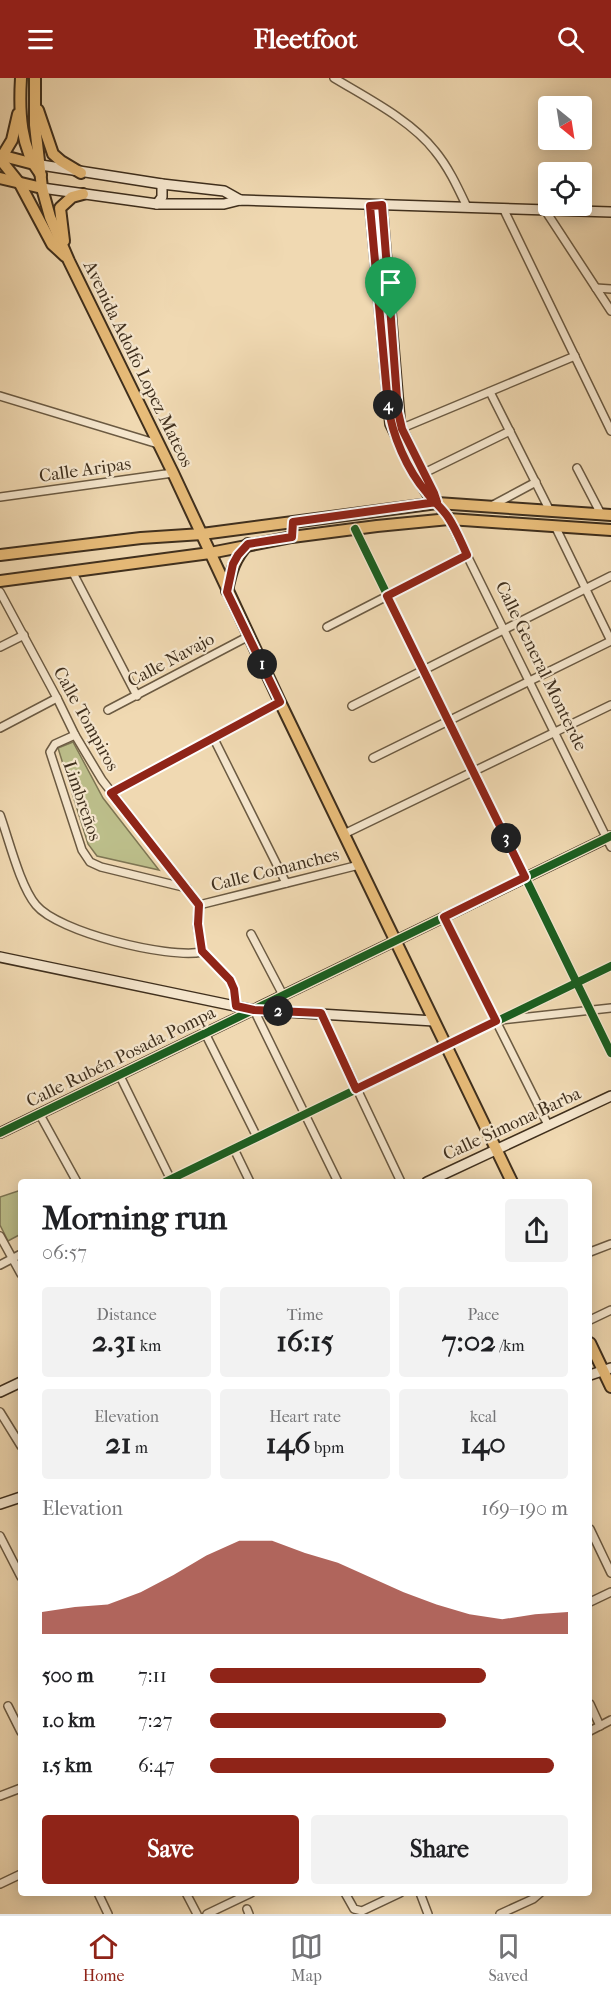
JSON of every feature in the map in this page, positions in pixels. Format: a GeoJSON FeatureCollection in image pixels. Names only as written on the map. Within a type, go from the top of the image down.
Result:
{"type":"FeatureCollection","features":[{"type":"Feature","properties":{"kind":"main road"},"geometry":{"type":"LineString","coordinates":[[21,78],[20,105],[25,141],[38,168]]}},
{"type":"Feature","properties":{"kind":"main road"},"geometry":{"type":"LineString","coordinates":[[35,78],[34,125],[38,168]]}},
{"type":"Feature","properties":{"kind":"main road"},"geometry":{"type":"LineString","coordinates":[[35,101],[53,154],[61,162],[81,173]]}},
{"type":"Feature","properties":{"kind":"main road"},"geometry":{"type":"LineString","coordinates":[[1,156],[12,140],[20,105]]}},
{"type":"Feature","properties":{"kind":"main road"},"geometry":{"type":"LineString","coordinates":[[1,156],[38,168]]}},
{"type":"Feature","properties":{"kind":"main road"},"geometry":{"type":"LineString","coordinates":[[1,156],[20,184],[52,244],[69,261]]}},
{"type":"Feature","properties":{"kind":"main road","name":"Avenida Adolfo Lopez Mateos"},"geometry":{"type":"LineString","coordinates":[[38,168],[50,217],[69,261],[173,473],[227,592],[510,1179]]}},
{"type":"Feature","properties":{"kind":"main road"},"geometry":{"type":"LineString","coordinates":[[0,178],[42,188]]}},
{"type":"Feature","properties":{"kind":"main road"},"geometry":{"type":"LineString","coordinates":[[64,248],[60,208],[65,201],[83,194]]}},
{"type":"Feature","properties":{"kind":"main road"},"geometry":{"type":"LineString","coordinates":[[0,555],[141,538],[202,534],[437,502],[606,514]]}},
{"type":"Feature","properties":{"kind":"main road"},"geometry":{"type":"LineString","coordinates":[[0,581],[210,553],[292,537],[449,519],[611,530]]}},
{"type":"Feature","properties":{"kind":"main road"},"geometry":{"type":"LineString","coordinates":[[292,537],[293,522]]}},
{"type":"Feature","properties":{"kind":"main road"},"geometry":{"type":"LineString","coordinates":[[227,592],[233,564],[248,544]]}},
{"type":"Feature","properties":{"kind":"main road"},"geometry":{"type":"LineString","coordinates":[[592,1346],[607,1370],[611,1387]]}},
{"type":"Feature","properties":{"kind":"street"},"geometry":{"type":"LineString","coordinates":[[334,78],[390,112],[434,149],[467,207]]}},
{"type":"Feature","properties":{"kind":"street"},"geometry":{"type":"LineString","coordinates":[[38,168],[224,191],[240,200]]}},
{"type":"Feature","properties":{"kind":"street"},"geometry":{"type":"LineString","coordinates":[[38,168],[54,190]]}},
{"type":"Feature","properties":{"kind":"street"},"geometry":{"type":"LineString","coordinates":[[157,204],[162,197],[162,184]]}},
{"type":"Feature","properties":{"kind":"street"},"geometry":{"type":"LineString","coordinates":[[42,188],[157,204],[224,204],[240,200],[538,210]]}},
{"type":"Feature","properties":{"kind":"street","name":"Calle General Monterde"},"geometry":{"type":"LineString","coordinates":[[382,205],[398,412],[397,430]]}},
{"type":"Feature","properties":{"kind":"street","name":"Calle General Monterde"},"geometry":{"type":"LineString","coordinates":[[370,206],[387,398],[397,430],[420,475],[449,519],[610,840]]}},
{"type":"Feature","properties":{"kind":"street"},"geometry":{"type":"LineString","coordinates":[[503,208],[611,431]]}},
{"type":"Feature","properties":{"kind":"street"},"geometry":{"type":"LineString","coordinates":[[592,211],[611,212]]}},
{"type":"Feature","properties":{"kind":"street"},"geometry":{"type":"LineString","coordinates":[[549,216],[611,311]]}},
{"type":"Feature","properties":{"kind":"street"},"geometry":{"type":"LineString","coordinates":[[596,288],[611,289]]}},
{"type":"Feature","properties":{"kind":"street"},"geometry":{"type":"LineString","coordinates":[[397,430],[575,356]]}},
{"type":"Feature","properties":{"kind":"street"},"geometry":{"type":"LineString","coordinates":[[490,392],[549,509]]}},
{"type":"Feature","properties":{"kind":"street"},"geometry":{"type":"LineString","coordinates":[[0,396],[158,444]]}},
{"type":"Feature","properties":{"kind":"street"},"geometry":{"type":"LineString","coordinates":[[420,475],[510,431]]}},
{"type":"Feature","properties":{"kind":"street"},"geometry":{"type":"LineString","coordinates":[[577,468],[606,514]]}},
{"type":"Feature","properties":{"kind":"street","name":"Calle Aripas"},"geometry":{"type":"LineString","coordinates":[[0,497],[173,473]]}},
{"type":"Feature","properties":{"kind":"street"},"geometry":{"type":"LineString","coordinates":[[493,505],[536,482]]}},
{"type":"Feature","properties":{"kind":"street"},"geometry":{"type":"LineString","coordinates":[[372,759],[611,641],[555,526]]}},
{"type":"Feature","properties":{"kind":"street"},"geometry":{"type":"LineString","coordinates":[[355,529],[611,1053]]}},
{"type":"Feature","properties":{"kind":"street"},"geometry":{"type":"LineString","coordinates":[[327,627],[467,555]]}},
{"type":"Feature","properties":{"kind":"street"},"geometry":{"type":"LineString","coordinates":[[72,571],[137,696]]}},
{"type":"Feature","properties":{"kind":"street"},"geometry":{"type":"LineString","coordinates":[[352,706],[611,576]]}},
{"type":"Feature","properties":{"kind":"street","name":"Calle Tompiros"},"geometry":{"type":"LineString","coordinates":[[0,592],[75,735],[111,793],[199,905]]}},
{"type":"Feature","properties":{"kind":"street"},"geometry":{"type":"LineString","coordinates":[[0,647],[24,635]]}},
{"type":"Feature","properties":{"kind":"street","name":"Calle Navajo"},"geometry":{"type":"LineString","coordinates":[[108,710],[249,636]]}},
{"type":"Feature","properties":{"kind":"street"},"geometry":{"type":"LineString","coordinates":[[0,728],[57,698]]}},
{"type":"Feature","properties":{"kind":"street"},"geometry":{"type":"LineString","coordinates":[[111,793],[280,702]]}},
{"type":"Feature","properties":{"kind":"street"},"geometry":{"type":"LineString","coordinates":[[344,834],[611,705]]}},
{"type":"Feature","properties":{"kind":"street","name":"Limbreños"},"geometry":{"type":"LineString","coordinates":[[75,735],[55,744],[50,752],[82,850],[90,862],[101,867],[187,888]]}},
{"type":"Feature","properties":{"kind":"street"},"geometry":{"type":"LineString","coordinates":[[213,737],[286,883]]}},
{"type":"Feature","properties":{"kind":"street"},"geometry":{"type":"LineString","coordinates":[[0,815],[28,892],[44,914],[71,928],[120,942],[179,954],[202,951]]}},
{"type":"Feature","properties":{"kind":"street","name":"Calle Rubén Posada Pompa"},"geometry":{"type":"LineString","coordinates":[[0,1133],[525,877],[610,840]]}},
{"type":"Feature","properties":{"kind":"street","name":"Calle Comanches"},"geometry":{"type":"LineString","coordinates":[[199,905],[359,865]]}},
{"type":"Feature","properties":{"kind":"street"},"geometry":{"type":"LineString","coordinates":[[199,905],[198,924],[202,951],[230,980],[234,989],[236,1006]]}},
{"type":"Feature","properties":{"kind":"street"},"geometry":{"type":"LineString","coordinates":[[444,917],[548,1125]]}},
{"type":"Feature","properties":{"kind":"street"},"geometry":{"type":"LineString","coordinates":[[251,934],[283,995]]}},
{"type":"Feature","properties":{"kind":"street"},"geometry":{"type":"LineString","coordinates":[[0,957],[254,1010],[434,1022]]}},
{"type":"Feature","properties":{"kind":"street"},"geometry":{"type":"LineString","coordinates":[[173,1179],[611,966]]}},
{"type":"Feature","properties":{"kind":"street"},"geometry":{"type":"LineString","coordinates":[[496,1021],[611,1008]]}},
{"type":"Feature","properties":{"kind":"street"},"geometry":{"type":"LineString","coordinates":[[254,1010],[337,1179]]}},
{"type":"Feature","properties":{"kind":"street"},"geometry":{"type":"LineString","coordinates":[[321,1013],[400,1179]]}},
{"type":"Feature","properties":{"kind":"street"},"geometry":{"type":"LineString","coordinates":[[205,1033],[257,1137]]}},
{"type":"Feature","properties":{"kind":"street"},"geometry":{"type":"LineString","coordinates":[[119,1074],[168,1179]]}},
{"type":"Feature","properties":{"kind":"street","name":"Calle Simona Barba"},"geometry":{"type":"LineString","coordinates":[[433,1179],[611,1096]]}},
{"type":"Feature","properties":{"kind":"street"},"geometry":{"type":"LineString","coordinates":[[39,1113],[75,1179]]}},
{"type":"Feature","properties":{"kind":"street"},"geometry":{"type":"LineString","coordinates":[[234,1149],[249,1179]]}},
{"type":"Feature","properties":{"kind":"street"},"geometry":{"type":"LineString","coordinates":[[0,1236],[18,1269]]}},
{"type":"Feature","properties":{"kind":"street"},"geometry":{"type":"LineString","coordinates":[[592,1251],[611,1244]]}},
{"type":"Feature","properties":{"kind":"street"},"geometry":{"type":"LineString","coordinates":[[0,1265],[18,1256]]}},
{"type":"Feature","properties":{"kind":"street"},"geometry":{"type":"LineString","coordinates":[[592,1319],[611,1310]]}},
{"type":"Feature","properties":{"kind":"street"},"geometry":{"type":"LineString","coordinates":[[592,1374],[607,1370]]}},
{"type":"Feature","properties":{"kind":"street"},"geometry":{"type":"LineString","coordinates":[[0,1392],[18,1383]]}},
{"type":"Feature","properties":{"kind":"street"},"geometry":{"type":"LineString","coordinates":[[0,1412],[18,1441]]}},
{"type":"Feature","properties":{"kind":"street"},"geometry":{"type":"LineString","coordinates":[[0,1504],[18,1498]]}},
{"type":"Feature","properties":{"kind":"street"},"geometry":{"type":"LineString","coordinates":[[592,1533],[611,1573]]}},
{"type":"Feature","properties":{"kind":"street"},"geometry":{"type":"LineString","coordinates":[[0,1536],[18,1571]]}},
{"type":"Feature","properties":{"kind":"street"},"geometry":{"type":"LineString","coordinates":[[592,1601],[611,1592]]}},
{"type":"Feature","properties":{"kind":"street"},"geometry":{"type":"LineString","coordinates":[[8,1706],[18,1726]]}},
{"type":"Feature","properties":{"kind":"street"},"geometry":{"type":"LineString","coordinates":[[592,1708],[600,1726]]}},
{"type":"Feature","properties":{"kind":"street"},"geometry":{"type":"LineString","coordinates":[[592,1730],[611,1720]]}},
{"type":"Feature","properties":{"kind":"street"},"geometry":{"type":"LineString","coordinates":[[0,1797],[18,1789]]}},
{"type":"Feature","properties":{"kind":"street"},"geometry":{"type":"LineString","coordinates":[[0,1884],[18,1875]]}},
{"type":"Feature","properties":{"kind":"street"},"geometry":{"type":"LineString","coordinates":[[99,1896],[108,1914]]}},
{"type":"Feature","properties":{"kind":"street"},"geometry":{"type":"LineString","coordinates":[[188,1896],[197,1914]]}},
{"type":"Feature","properties":{"kind":"street"},"geometry":{"type":"LineString","coordinates":[[207,1914],[245,1896]]}},
{"type":"Feature","properties":{"kind":"street"},"geometry":{"type":"LineString","coordinates":[[347,1896],[354,1909],[362,1911],[394,1896]]}},
{"type":"Feature","properties":{"kind":"street"},"geometry":{"type":"LineString","coordinates":[[421,1896],[428,1914]]}},
{"type":"Feature","properties":{"kind":"street"},"geometry":{"type":"LineString","coordinates":[[500,1914],[535,1896]]}},
{"type":"Feature","properties":{"kind":"green space"},"geometry":{"type":"Polygon","coordinates":[[[73,742],[103,798],[159,870],[97,856],[88,844],[58,748],[73,742]]]}},
{"type":"Feature","properties":{"kind":"green space"},"geometry":{"type":"Polygon","coordinates":[[[18,1191],[18,1236],[8,1241],[0,1225],[0,1197],[18,1191]]]}},
{"type":"Feature","properties":{"kind":"cycle path"},"geometry":{"type":"LineString","coordinates":[[355,529],[611,1053]]}},
{"type":"Feature","properties":{"kind":"cycle path"},"geometry":{"type":"LineString","coordinates":[[0,1133],[611,836]]}},
{"type":"Feature","properties":{"kind":"cycle path"},"geometry":{"type":"LineString","coordinates":[[171,1179],[611,966]]}},
{"type":"Feature","properties":{"kind":"route"},"geometry":{"type":"LineString","coordinates":[[391,319],[382,205],[370,206],[390,424],[416,477],[427,494],[437,502],[449,519],[467,555],[387,596],[525,877],[444,917],[496,1021],[356,1089],[321,1013],[254,1010],[236,1006],[234,989],[230,980],[202,951],[198,938],[199,905],[111,793],[280,702],[227,592],[233,564],[248,544],[292,537],[293,522],[437,502],[402,429],[398,412],[391,319]]}}]}
